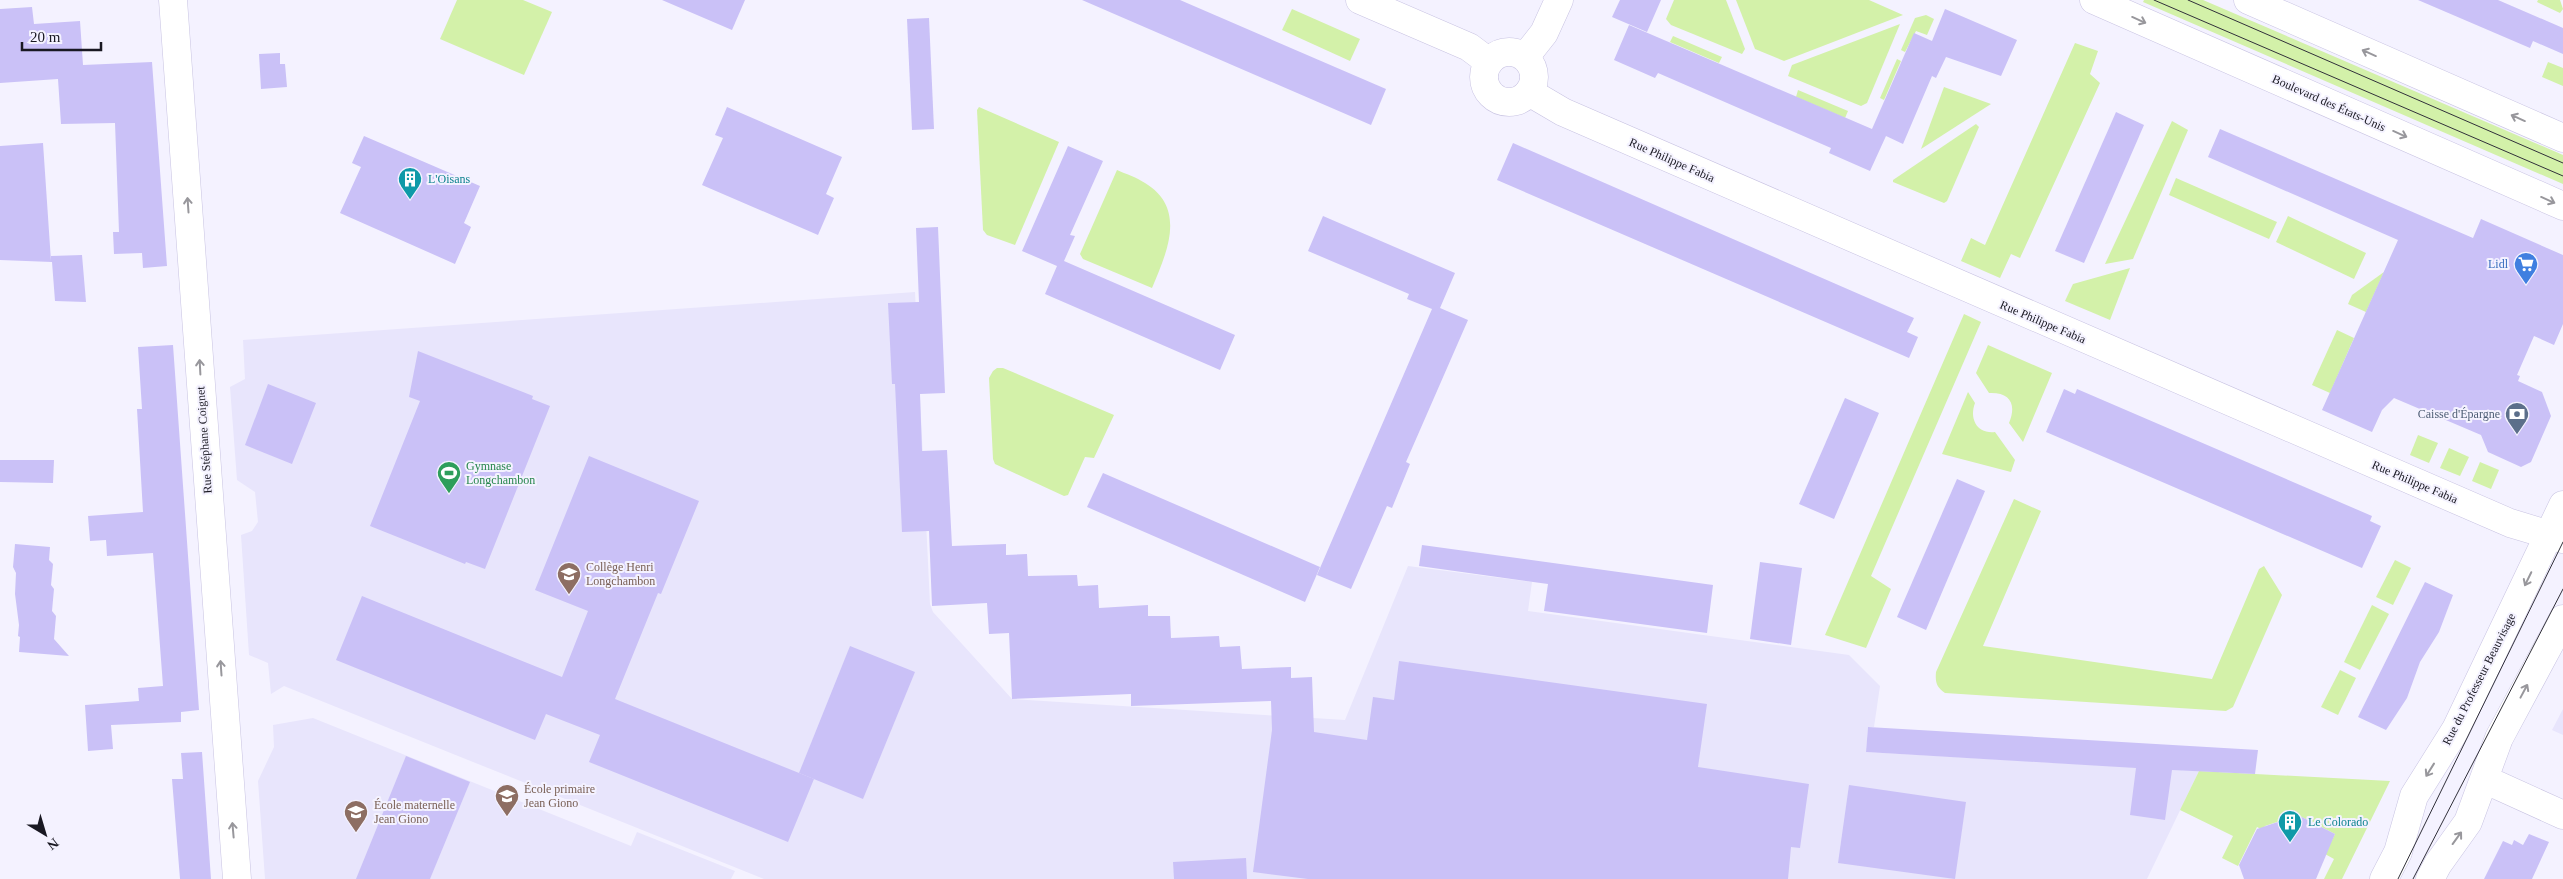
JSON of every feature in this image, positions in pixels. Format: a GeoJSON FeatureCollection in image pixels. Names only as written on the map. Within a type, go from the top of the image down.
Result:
{"type":"FeatureCollection","features":[{"type":"Feature","properties":{"kind":"street","name":"Rue Stéphane Coignet"},"geometry":{"type":"LineString","coordinates":[[173,0],[237,879]]}},
{"type":"Feature","properties":{"kind":"street"},"geometry":{"type":"LineString","coordinates":[[1360,0],[1469,47],[1489,62]]}},
{"type":"Feature","properties":{"kind":"street"},"geometry":{"type":"LineString","coordinates":[[1525,57],[1544,32],[1559,0]]}},
{"type":"Feature","properties":{"kind":"street","name":"Boulevard des États-Unis"},"geometry":{"type":"LineString","coordinates":[[2094,0],[2563,206]]}},
{"type":"Feature","properties":{"kind":"street"},"geometry":{"type":"LineString","coordinates":[[2248,0],[2563,138]]}},
{"type":"Feature","properties":{"kind":"street"},"geometry":{"type":"LineString","coordinates":[[1510,52],[1525,57],[1530,63],[1534,78],[1529,92],[1514,101],[1498,99],[1490,94],[1484,78],[1489,62],[1495,56],[1510,52]]}},
{"type":"Feature","properties":{"kind":"street","name":"Rue Philippe Fabia"},"geometry":{"type":"LineString","coordinates":[[1529,92],[1563,112],[1959,285],[2510,523],[2556,537]]}},
{"type":"Feature","properties":{"kind":"street","name":"Rue du Professeur Beauvisage"},"geometry":{"type":"LineString","coordinates":[[2384,879],[2398,852],[2414,796],[2456,729],[2556,537],[2563,505]]}},
{"type":"Feature","properties":{"kind":"street"},"geometry":{"type":"LineString","coordinates":[[2430,879],[2438,864],[2468,822],[2499,738],[2563,619]]}},
{"type":"Feature","properties":{"kind":"street"},"geometry":{"type":"LineString","coordinates":[[2482,783],[2497,785],[2563,815]]}},
{"type":"Feature","properties":{"kind":"shaded area"},"geometry":{"type":"Polygon","coordinates":[[[915,292],[930,604],[933,612],[1012,699],[1345,720],[1408,566],[1532,582],[1528,611],[1849,655],[1880,686],[1874,727],[1868,727],[1866,752],[2199,771],[2147,879],[764,879],[284,686],[271,694],[268,663],[249,655],[241,535],[252,531],[258,522],[255,492],[237,480],[230,387],[245,379],[243,340],[915,292]]]}},
{"type":"Feature","properties":{"kind":"shaded area"},"geometry":{"type":"Polygon","coordinates":[[[2563,709],[2563,735],[2552,730],[2563,709]]]}},
{"type":"Feature","properties":{"kind":"shaded area","name":"École maternelle Jean Giono"},"geometry":{"type":"Polygon","coordinates":[[[313,718],[631,846],[637,832],[735,871],[731,879],[265,879],[258,781],[274,747],[273,725],[313,718]]]}},
{"type":"Feature","properties":{"kind":"green space"},"geometry":{"type":"Polygon","coordinates":[[[457,0],[523,0],[552,12],[524,75],[440,39],[457,0]]]}},
{"type":"Feature","properties":{"kind":"green space"},"geometry":{"type":"Polygon","coordinates":[[[1674,0],[1726,0],[1745,49],[1742,54],[1671,25],[1666,19],[1674,0]]]}},
{"type":"Feature","properties":{"kind":"green space"},"geometry":{"type":"Polygon","coordinates":[[[1736,0],[1869,0],[1903,15],[1784,61],[1755,49],[1736,0]]]}},
{"type":"Feature","properties":{"kind":"green space"},"geometry":{"type":"Polygon","coordinates":[[[2144,0],[2203,0],[2563,155],[2563,184],[2143,2],[2144,0]]]}},
{"type":"Feature","properties":{"kind":"green space"},"geometry":{"type":"Polygon","coordinates":[[[2538,0],[2560,0],[2563,9],[2560,13],[2537,2],[2538,0]]]}},
{"type":"Feature","properties":{"kind":"green space"},"geometry":{"type":"Polygon","coordinates":[[[1292,9],[1360,39],[1350,61],[1282,30],[1292,9]]]}},
{"type":"Feature","properties":{"kind":"green space"},"geometry":{"type":"Polygon","coordinates":[[[1926,15],[1934,19],[1927,35],[1916,31],[1905,52],[1901,50],[1915,18],[1926,15]]]}},
{"type":"Feature","properties":{"kind":"green space"},"geometry":{"type":"Polygon","coordinates":[[[1900,24],[1867,103],[1861,106],[1788,76],[1792,65],[1900,24]]]}},
{"type":"Feature","properties":{"kind":"green space"},"geometry":{"type":"Polygon","coordinates":[[[1673,36],[1722,57],[1719,63],[1670,42],[1673,36]]]}},
{"type":"Feature","properties":{"kind":"green space"},"geometry":{"type":"Polygon","coordinates":[[[2075,43],[2098,51],[2090,74],[2100,83],[2020,258],[2011,254],[2000,278],[1961,261],[1971,238],[1985,245],[2075,43]]]}},
{"type":"Feature","properties":{"kind":"green space"},"geometry":{"type":"Polygon","coordinates":[[[1897,59],[1901,61],[1884,100],[1880,98],[1897,59]]]}},
{"type":"Feature","properties":{"kind":"green space"},"geometry":{"type":"Polygon","coordinates":[[[2548,62],[2563,68],[2563,86],[2542,77],[2548,62]]]}},
{"type":"Feature","properties":{"kind":"green space"},"geometry":{"type":"Polygon","coordinates":[[[1944,87],[1991,104],[1921,149],[1944,87]]]}},
{"type":"Feature","properties":{"kind":"green space"},"geometry":{"type":"Polygon","coordinates":[[[1798,90],[1848,111],[1845,118],[1796,97],[1798,90]]]}},
{"type":"Feature","properties":{"kind":"green space"},"geometry":{"type":"Polygon","coordinates":[[[979,107],[1059,142],[1015,245],[987,235],[983,230],[977,110],[979,107]]]}},
{"type":"Feature","properties":{"kind":"green space"},"geometry":{"type":"Polygon","coordinates":[[[2172,121],[2188,130],[2133,259],[2105,264],[2172,121]]]}},
{"type":"Feature","properties":{"kind":"green space"},"geometry":{"type":"Polygon","coordinates":[[[1976,124],[1979,127],[1947,201],[1944,203],[1893,182],[1893,180],[1976,124]]]}},
{"type":"Feature","properties":{"kind":"green space"},"geometry":{"type":"Polygon","coordinates":[[[1117,170],[1135,177],[1158,194],[1166,206],[1170,219],[1167,247],[1152,288],[1083,259],[1080,254],[1117,170]]]}},
{"type":"Feature","properties":{"kind":"green space"},"geometry":{"type":"Polygon","coordinates":[[[2176,178],[2277,222],[2269,239],[2169,195],[2176,178]]]}},
{"type":"Feature","properties":{"kind":"green space"},"geometry":{"type":"Polygon","coordinates":[[[2288,216],[2366,253],[2354,279],[2276,242],[2288,216]]]}},
{"type":"Feature","properties":{"kind":"green space"},"geometry":{"type":"Polygon","coordinates":[[[2130,268],[2110,320],[2065,301],[2073,284],[2130,268]]]}},
{"type":"Feature","properties":{"kind":"green space"},"geometry":{"type":"Polygon","coordinates":[[[2384,272],[2366,312],[2348,304],[2352,295],[2384,272]]]}},
{"type":"Feature","properties":{"kind":"green space"},"geometry":{"type":"Polygon","coordinates":[[[1964,314],[1981,322],[1871,576],[1891,589],[1866,648],[1825,635],[1964,314]]]}},
{"type":"Feature","properties":{"kind":"green space"},"geometry":{"type":"Polygon","coordinates":[[[2337,330],[2354,338],[2330,393],[2312,385],[2337,330]]]}},
{"type":"Feature","properties":{"kind":"green space"},"geometry":{"type":"Polygon","coordinates":[[[1988,345],[2052,373],[2023,442],[2009,423],[2012,410],[2010,401],[2002,395],[1989,393],[1976,373],[1988,345]]]}},
{"type":"Feature","properties":{"kind":"green space"},"geometry":{"type":"Polygon","coordinates":[[[997,368],[1003,368],[1114,415],[1094,458],[1085,457],[1068,495],[1064,496],[995,464],[993,459],[989,378],[997,368]]]}},
{"type":"Feature","properties":{"kind":"green space"},"geometry":{"type":"Polygon","coordinates":[[[1968,392],[1975,403],[1973,415],[1976,424],[1983,431],[1995,432],[2015,460],[2011,472],[1942,454],[1968,392]]]}},
{"type":"Feature","properties":{"kind":"green space"},"geometry":{"type":"Polygon","coordinates":[[[2418,435],[2438,443],[2429,463],[2410,455],[2418,435]]]}},
{"type":"Feature","properties":{"kind":"green space"},"geometry":{"type":"Polygon","coordinates":[[[2449,448],[2469,457],[2460,476],[2440,468],[2449,448]]]}},
{"type":"Feature","properties":{"kind":"green space"},"geometry":{"type":"Polygon","coordinates":[[[2480,462],[2499,470],[2491,489],[2472,481],[2480,462]]]}},
{"type":"Feature","properties":{"kind":"green space"},"geometry":{"type":"Polygon","coordinates":[[[2014,499],[2041,511],[1983,646],[2212,679],[2259,569],[2264,566],[2282,595],[2233,707],[2226,711],[1945,693],[1942,691],[1937,684],[1936,672],[2014,499]]]}},
{"type":"Feature","properties":{"kind":"green space"},"geometry":{"type":"Polygon","coordinates":[[[2395,560],[2411,568],[2393,605],[2376,597],[2395,560]]]}},
{"type":"Feature","properties":{"kind":"green space"},"geometry":{"type":"Polygon","coordinates":[[[2372,605],[2389,614],[2360,670],[2344,662],[2372,605]]]}},
{"type":"Feature","properties":{"kind":"green space"},"geometry":{"type":"Polygon","coordinates":[[[2340,670],[2356,678],[2338,715],[2321,707],[2340,670]]]}},
{"type":"Feature","properties":{"kind":"green space"},"geometry":{"type":"Polygon","coordinates":[[[2199,771],[2390,781],[2342,879],[2324,879],[2334,859],[2325,854],[2335,834],[2296,814],[2293,820],[2289,818],[2265,826],[2263,830],[2257,827],[2238,866],[2222,858],[2233,836],[2180,810],[2199,771]]]}},
{"type":"Feature","properties":{"kind":"building"},"geometry":{"type":"Polygon","coordinates":[[[662,0],[745,0],[732,30],[662,0]]]}},
{"type":"Feature","properties":{"kind":"building"},"geometry":{"type":"Polygon","coordinates":[[[1082,0],[1180,0],[1386,89],[1371,125],[1082,0]]]}},
{"type":"Feature","properties":{"kind":"building"},"geometry":{"type":"Polygon","coordinates":[[[1620,0],[1661,0],[1647,32],[1612,17],[1620,0]]]}},
{"type":"Feature","properties":{"kind":"building"},"geometry":{"type":"Polygon","coordinates":[[[2418,0],[2498,0],[2563,28],[2563,54],[2533,41],[2530,48],[2418,0]]]}},
{"type":"Feature","properties":{"kind":"building"},"geometry":{"type":"Polygon","coordinates":[[[32,7],[34,24],[80,21],[83,65],[152,62],[167,266],[143,268],[142,253],[114,254],[113,232],[119,232],[115,123],[61,124],[58,79],[0,83],[0,9],[32,7]]]}},
{"type":"Feature","properties":{"kind":"building"},"geometry":{"type":"Polygon","coordinates":[[[1945,9],[2017,40],[2001,76],[1946,57],[1936,78],[1932,76],[1903,144],[1886,136],[1870,171],[1829,153],[1831,148],[1658,73],[1655,78],[1614,60],[1629,25],[1872,129],[1914,33],[1932,41],[1945,9]]]}},
{"type":"Feature","properties":{"kind":"building"},"geometry":{"type":"Polygon","coordinates":[[[929,18],[934,129],[912,130],[907,19],[929,18]]]}},
{"type":"Feature","properties":{"kind":"building"},"geometry":{"type":"Polygon","coordinates":[[[280,53],[280,64],[285,64],[287,87],[261,89],[259,54],[280,53]]]}},
{"type":"Feature","properties":{"kind":"building"},"geometry":{"type":"Polygon","coordinates":[[[727,107],[842,157],[826,194],[834,198],[818,235],[702,185],[723,138],[715,135],[727,107]]]}},
{"type":"Feature","properties":{"kind":"building"},"geometry":{"type":"Polygon","coordinates":[[[2116,112],[2144,125],[2084,263],[2055,251],[2116,112]]]}},
{"type":"Feature","properties":{"kind":"building"},"geometry":{"type":"Polygon","coordinates":[[[2220,129],[2473,238],[2481,219],[2563,255],[2563,324],[2554,345],[2534,336],[2517,375],[2520,376],[2518,381],[2542,392],[2551,416],[2531,462],[2521,467],[2488,452],[2481,435],[2394,398],[2382,410],[2372,432],[2322,410],[2398,240],[2208,157],[2220,129]]]}},
{"type":"Feature","properties":{"kind":"building","name":"L'Oisans"},"geometry":{"type":"Polygon","coordinates":[[[364,136],[480,186],[464,223],[471,227],[455,264],[340,213],[361,167],[352,163],[364,136]]]}},
{"type":"Feature","properties":{"kind":"building"},"geometry":{"type":"Polygon","coordinates":[[[43,143],[51,261],[51,256],[82,255],[86,302],[55,301],[52,262],[0,260],[0,146],[43,143]]]}},
{"type":"Feature","properties":{"kind":"building"},"geometry":{"type":"Polygon","coordinates":[[[1513,143],[1914,318],[1907,332],[1918,337],[1909,358],[1497,180],[1513,143]]]}},
{"type":"Feature","properties":{"kind":"building"},"geometry":{"type":"Polygon","coordinates":[[[1068,146],[1103,161],[1070,235],[1075,236],[1064,261],[1235,335],[1220,370],[1045,294],[1057,266],[1022,251],[1068,146]]]}},
{"type":"Feature","properties":{"kind":"building"},"geometry":{"type":"Polygon","coordinates":[[[1323,216],[1455,273],[1440,308],[1468,320],[1406,462],[1410,464],[1392,508],[1387,506],[1351,589],[1317,575],[1432,309],[1407,299],[1409,294],[1308,251],[1323,216]]]}},
{"type":"Feature","properties":{"kind":"building"},"geometry":{"type":"Polygon","coordinates":[[[938,227],[945,393],[920,394],[922,451],[947,450],[952,546],[1006,544],[1006,555],[1027,554],[1028,576],[1077,575],[1078,586],[1098,585],[1099,608],[1148,605],[1148,616],[1170,616],[1171,638],[1219,636],[1220,647],[1240,646],[1242,669],[1291,667],[1291,678],[1312,677],[1314,732],[1367,740],[1373,697],[1394,700],[1399,661],[1707,704],[1698,767],[1809,784],[1800,848],[1791,847],[1788,879],[1308,879],[1253,872],[1272,730],[1271,701],[1131,706],[1131,694],[1012,699],[1009,633],[989,634],[987,603],[932,606],[929,531],[902,532],[895,384],[892,384],[888,303],[919,302],[916,228],[938,227]]]}},
{"type":"Feature","properties":{"kind":"building"},"geometry":{"type":"Polygon","coordinates":[[[173,345],[199,710],[181,712],[181,722],[111,725],[113,749],[88,751],[85,705],[139,701],[138,688],[163,686],[153,553],[107,556],[106,540],[90,541],[88,516],[143,512],[137,409],[142,409],[138,347],[173,345]]]}},
{"type":"Feature","properties":{"kind":"building","name":"Gymnase Longchambon"},"geometry":{"type":"Polygon","coordinates":[[[418,351],[533,396],[532,399],[550,406],[485,569],[466,562],[465,564],[370,526],[420,401],[409,397],[418,351]]]}},
{"type":"Feature","properties":{"kind":"building"},"geometry":{"type":"Polygon","coordinates":[[[268,384],[316,403],[292,464],[245,445],[268,384]]]}},
{"type":"Feature","properties":{"kind":"building"},"geometry":{"type":"Polygon","coordinates":[[[2064,389],[2075,394],[2077,389],[2372,516],[2370,521],[2381,526],[2362,568],[2046,432],[2064,389]]]}},
{"type":"Feature","properties":{"kind":"building"},"geometry":{"type":"Polygon","coordinates":[[[1845,398],[1879,413],[1834,519],[1799,504],[1845,398]]]}},
{"type":"Feature","properties":{"kind":"building"},"geometry":{"type":"Polygon","coordinates":[[[589,456],[699,501],[661,594],[658,593],[615,699],[814,779],[788,842],[589,762],[600,735],[546,714],[535,740],[336,660],[362,596],[562,677],[588,611],[535,590],[589,456]]]}},
{"type":"Feature","properties":{"kind":"building"},"geometry":{"type":"Polygon","coordinates":[[[0,460],[54,460],[53,483],[0,482],[0,460]]]}},
{"type":"Feature","properties":{"kind":"building"},"geometry":{"type":"Polygon","coordinates":[[[1103,473],[1320,567],[1305,602],[1087,507],[1103,473]]]}},
{"type":"Feature","properties":{"kind":"building"},"geometry":{"type":"Polygon","coordinates":[[[1957,479],[1985,491],[1926,630],[1897,617],[1957,479]]]}},
{"type":"Feature","properties":{"kind":"building"},"geometry":{"type":"Polygon","coordinates":[[[15,544],[50,547],[49,560],[53,564],[51,585],[54,589],[52,611],[56,616],[54,639],[69,656],[19,652],[20,637],[18,636],[19,625],[15,594],[16,573],[13,567],[15,544]]]}},
{"type":"Feature","properties":{"kind":"building"},"geometry":{"type":"Polygon","coordinates":[[[1422,545],[1713,585],[1707,633],[1544,611],[1548,584],[1419,566],[1422,545]]]}},
{"type":"Feature","properties":{"kind":"building"},"geometry":{"type":"Polygon","coordinates":[[[1760,562],[1802,568],[1791,645],[1750,639],[1760,562]]]}},
{"type":"Feature","properties":{"kind":"building"},"geometry":{"type":"Polygon","coordinates":[[[2425,582],[2453,595],[2439,632],[2420,662],[2407,698],[2386,730],[2358,717],[2425,582]]]}},
{"type":"Feature","properties":{"kind":"building"},"geometry":{"type":"Polygon","coordinates":[[[850,646],[915,672],[863,799],[799,773],[850,646]]]}},
{"type":"Feature","properties":{"kind":"building"},"geometry":{"type":"Polygon","coordinates":[[[1868,727],[2258,750],[2255,774],[2172,770],[2165,820],[2130,815],[2136,768],[1866,752],[1868,727]]]}},
{"type":"Feature","properties":{"kind":"building"},"geometry":{"type":"Polygon","coordinates":[[[202,752],[211,879],[180,879],[172,779],[183,779],[181,753],[202,752]]]}},
{"type":"Feature","properties":{"kind":"building"},"geometry":{"type":"Polygon","coordinates":[[[406,756],[470,782],[430,879],[356,879],[406,756]]]}},
{"type":"Feature","properties":{"kind":"building"},"geometry":{"type":"Polygon","coordinates":[[[1849,785],[1966,802],[1955,879],[1838,863],[1849,785]]]}},
{"type":"Feature","properties":{"kind":"building","name":"Le Colorado"},"geometry":{"type":"Polygon","coordinates":[[[2298,815],[2335,834],[2316,879],[2244,879],[2239,865],[2257,829],[2298,815]]]}},
{"type":"Feature","properties":{"kind":"building"},"geometry":{"type":"Polygon","coordinates":[[[2529,834],[2549,842],[2532,879],[2484,879],[2503,841],[2512,845],[2514,840],[2523,845],[2529,834]]]}},
{"type":"Feature","properties":{"kind":"building"},"geometry":{"type":"Polygon","coordinates":[[[1246,858],[1247,879],[1174,879],[1173,862],[1246,858]]]}},
{"type":"Feature","properties":{"kind":"tram line"},"geometry":{"type":"LineString","coordinates":[[2154,0],[2563,176]]}},
{"type":"Feature","properties":{"kind":"tram line"},"geometry":{"type":"LineString","coordinates":[[2188,0],[2563,163]]}},
{"type":"Feature","properties":{"kind":"tram line"},"geometry":{"type":"LineString","coordinates":[[2398,879],[2563,542]]}},
{"type":"Feature","properties":{"kind":"tram line"},"geometry":{"type":"LineString","coordinates":[[2413,879],[2563,589]]}},
{"type":"Feature","properties":{"kind":"place","name":"L'Oisans"},"geometry":{"type":"Point","coordinates":[410,200]}},
{"type":"Feature","properties":{"kind":"place","name":"Lidl"},"geometry":{"type":"Point","coordinates":[2526,285]}},
{"type":"Feature","properties":{"kind":"place","name":"Caisse d'Épargne"},"geometry":{"type":"Point","coordinates":[2517,435]}},
{"type":"Feature","properties":{"kind":"place","name":"Gymnase Longchambon"},"geometry":{"type":"Point","coordinates":[449,494]}},
{"type":"Feature","properties":{"kind":"place","name":"Collège Henri Longchambon"},"geometry":{"type":"Point","coordinates":[569,595]}},
{"type":"Feature","properties":{"kind":"place","name":"École primaire Jean Giono"},"geometry":{"type":"Point","coordinates":[507,817]}},
{"type":"Feature","properties":{"kind":"place","name":"École maternelle Jean Giono"},"geometry":{"type":"Point","coordinates":[356,833]}},
{"type":"Feature","properties":{"kind":"place","name":"Le Colorado"},"geometry":{"type":"Point","coordinates":[2290,843]}}]}
